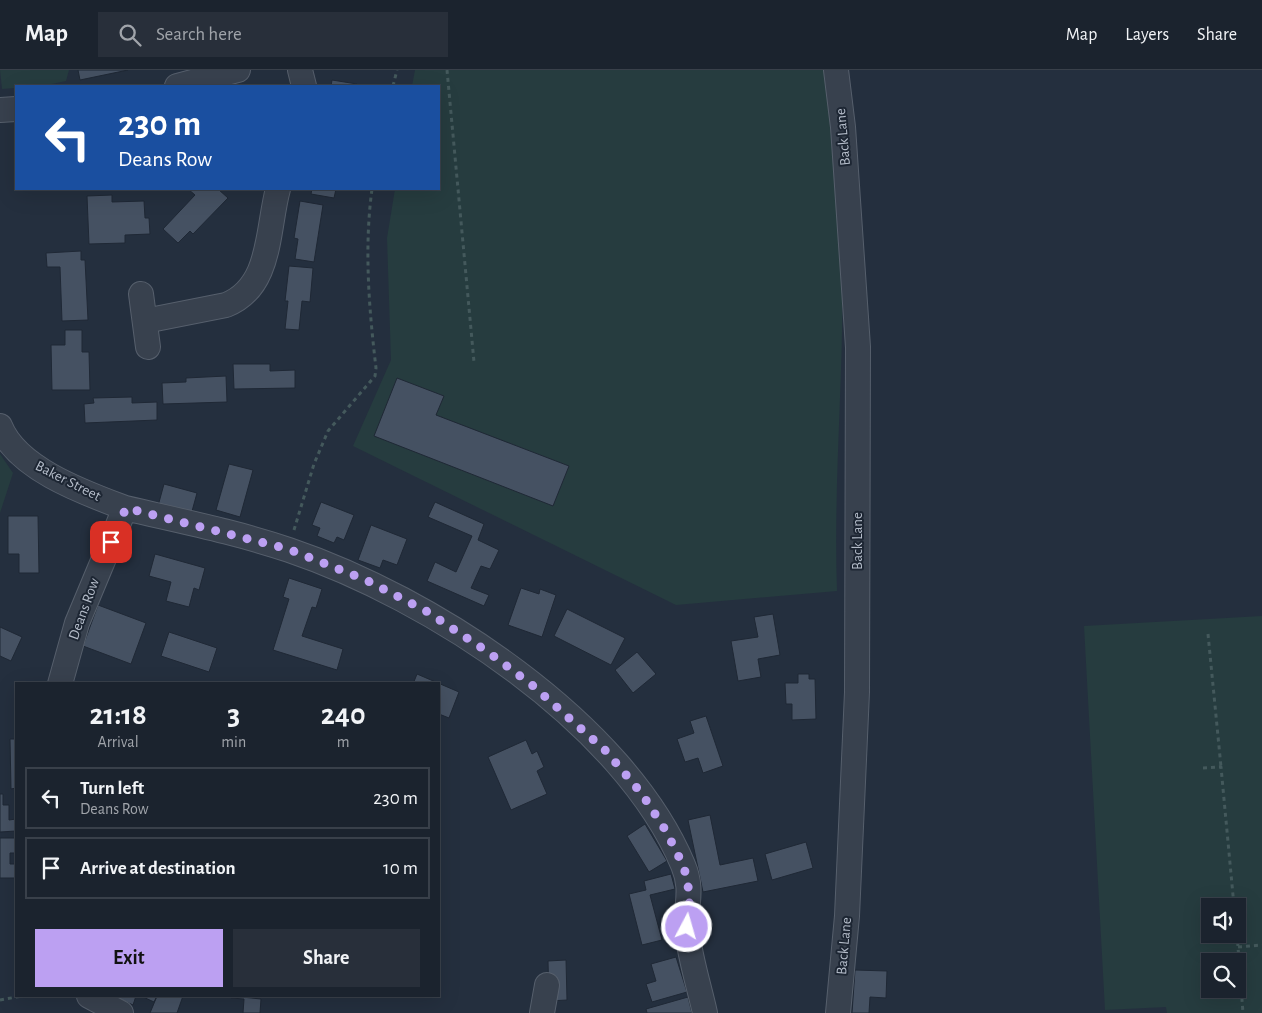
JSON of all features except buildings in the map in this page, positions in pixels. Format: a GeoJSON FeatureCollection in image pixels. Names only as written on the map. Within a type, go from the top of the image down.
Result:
{"type":"FeatureCollection","features":[{"type":"Feature","properties":{"kind":"street"},"geometry":{"type":"LineString","coordinates":[[181,85],[238,70]]}},
{"type":"Feature","properties":{"kind":"street"},"geometry":{"type":"LineString","coordinates":[[300,70],[304,85]]}},
{"type":"Feature","properties":{"kind":"street","name":"Back Lane"},"geometry":{"type":"LineString","coordinates":[[836,70],[844,127],[858,347],[857,692],[847,916],[838,1013]]}},
{"type":"Feature","properties":{"kind":"street"},"geometry":{"type":"LineString","coordinates":[[0,110],[15,109]]}},
{"type":"Feature","properties":{"kind":"street"},"geometry":{"type":"LineString","coordinates":[[145,322],[236,302],[250,289],[265,258],[278,190]]}},
{"type":"Feature","properties":{"kind":"street"},"geometry":{"type":"LineString","coordinates":[[141,294],[148,347]]}},
{"type":"Feature","properties":{"kind":"street","name":"Baker Street"},"geometry":{"type":"LineString","coordinates":[[0,426],[16,451],[45,472],[126,508],[288,549],[366,580],[426,611],[488,652],[543,693],[606,751],[642,794],[666,831],[684,867],[690,896],[688,934],[706,1013]]}},
{"type":"Feature","properties":{"kind":"street","name":"Deans Row"},"geometry":{"type":"LineString","coordinates":[[61,682],[77,623],[126,508]]}},
{"type":"Feature","properties":{"kind":"street"},"geometry":{"type":"LineString","coordinates":[[542,1013],[547,985]]}},
{"type":"Feature","properties":{"kind":"street"},"geometry":{"type":"LineString","coordinates":[[91,997],[118,1012]]}},
{"type":"Feature","properties":{"kind":"path"},"geometry":{"type":"LineString","coordinates":[[393,85],[397,70]]}},
{"type":"Feature","properties":{"kind":"path"},"geometry":{"type":"LineString","coordinates":[[447,70],[474,362]]}},
{"type":"Feature","properties":{"kind":"path"},"geometry":{"type":"LineString","coordinates":[[288,549],[322,443],[334,422],[375,376],[376,368],[370,308],[370,207],[372,190]]}},
{"type":"Feature","properties":{"kind":"path"},"geometry":{"type":"LineString","coordinates":[[1208,634],[1233,898]]}},
{"type":"Feature","properties":{"kind":"path"},"geometry":{"type":"LineString","coordinates":[[1203,768],[1221,767]]}},
{"type":"Feature","properties":{"kind":"path"},"geometry":{"type":"LineString","coordinates":[[1238,943],[1243,1013]]}},
{"type":"Feature","properties":{"kind":"path"},"geometry":{"type":"LineString","coordinates":[[1238,947],[1262,945]]}},
{"type":"Feature","properties":{"kind":"path"},"geometry":{"type":"LineString","coordinates":[[0,1000],[16,997]]}},
{"type":"Feature","properties":{"kind":"green space"},"geometry":{"type":"Polygon","coordinates":[[[0,70],[69,70],[66,81],[47,85],[15,85],[15,88],[2,89],[0,70]]]}},
{"type":"Feature","properties":{"kind":"green space"},"geometry":{"type":"Polygon","coordinates":[[[415,70],[824,70],[827,78],[836,165],[842,253],[842,338],[836,549],[837,591],[676,605],[353,446],[391,360],[387,238],[395,190],[440,190],[440,85],[412,85],[415,70]]]}},
{"type":"Feature","properties":{"kind":"green space"},"geometry":{"type":"Polygon","coordinates":[[[0,454],[13,473],[0,513],[0,454]]]}},
{"type":"Feature","properties":{"kind":"green space"},"geometry":{"type":"Polygon","coordinates":[[[1262,616],[1262,1013],[1167,1013],[1166,1007],[1105,1010],[1084,626],[1262,616]]]}},
{"type":"Feature","properties":{"kind":"route"},"geometry":{"type":"LineString","coordinates":[[111,542],[126,508],[288,549],[366,580],[393,593],[426,611],[488,652],[543,693],[580,726],[606,751],[642,794],[666,831],[684,867],[690,896],[687,927]]}}]}
